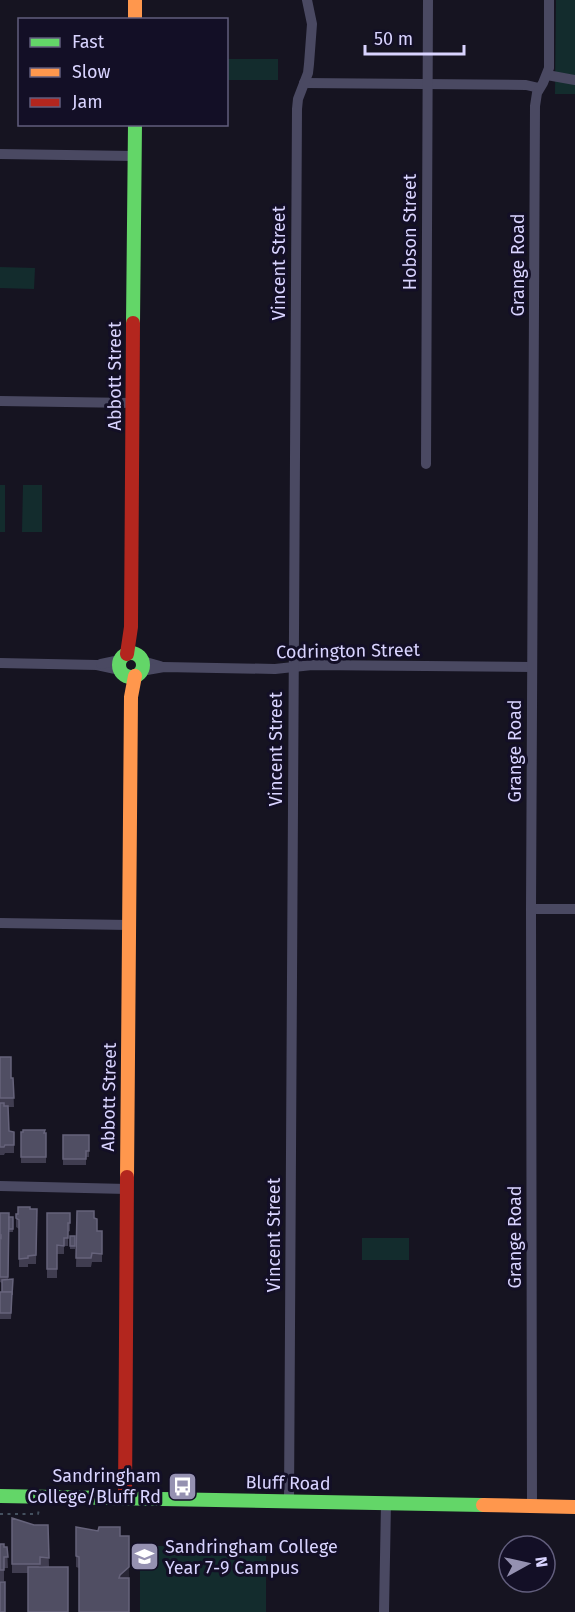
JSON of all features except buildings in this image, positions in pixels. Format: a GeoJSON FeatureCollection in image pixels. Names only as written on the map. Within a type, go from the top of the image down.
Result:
{"type":"FeatureCollection","features":[{"type":"Feature","properties":{"kind":"street"},"geometry":{"type":"LineString","coordinates":[[135,0],[135,18]]}},
{"type":"Feature","properties":{"kind":"street","name":"Vincent Street"},"geometry":{"type":"LineString","coordinates":[[290,1501],[297,109],[309,64],[312,24],[307,0]]}},
{"type":"Feature","properties":{"kind":"street","name":"Hobson Street"},"geometry":{"type":"LineString","coordinates":[[426,464],[428,0]]}},
{"type":"Feature","properties":{"kind":"street","name":"Grange Road"},"geometry":{"type":"LineString","coordinates":[[532,1506],[531,909],[535,106],[539,88],[549,68],[549,0]]}},
{"type":"Feature","properties":{"kind":"street"},"geometry":{"type":"LineString","coordinates":[[547,75],[575,80]]}},
{"type":"Feature","properties":{"kind":"street"},"geometry":{"type":"LineString","coordinates":[[304,83],[526,85],[539,88]]}},
{"type":"Feature","properties":{"kind":"street","name":"Abbott Street"},"geometry":{"type":"LineString","coordinates":[[125,1498],[135,126]]}},
{"type":"Feature","properties":{"kind":"street"},"geometry":{"type":"LineString","coordinates":[[0,154],[134,156]]}},
{"type":"Feature","properties":{"kind":"street"},"geometry":{"type":"LineString","coordinates":[[0,401],[132,404]]}},
{"type":"Feature","properties":{"kind":"street","name":"Codrington Street"},"geometry":{"type":"LineString","coordinates":[[0,663],[275,669],[328,665],[532,668]]}},
{"type":"Feature","properties":{"kind":"street"},"geometry":{"type":"LineString","coordinates":[[531,909],[575,909]]}},
{"type":"Feature","properties":{"kind":"street"},"geometry":{"type":"LineString","coordinates":[[0,923],[129,925]]}},
{"type":"Feature","properties":{"kind":"street"},"geometry":{"type":"LineString","coordinates":[[0,1186],[127,1189]]}},
{"type":"Feature","properties":{"kind":"street","name":"Bluff Road"},"geometry":{"type":"LineString","coordinates":[[0,1496],[575,1507]]}},
{"type":"Feature","properties":{"kind":"street"},"geometry":{"type":"LineString","coordinates":[[384,1612],[386,1503]]}},
{"type":"Feature","properties":{"kind":"green space"},"geometry":{"type":"Polygon","coordinates":[[[556,0],[575,0],[575,94],[555,94],[556,0]]]}},
{"type":"Feature","properties":{"kind":"green space"},"geometry":{"type":"Polygon","coordinates":[[[228,59],[278,59],[278,80],[228,80],[228,59]]]}},
{"type":"Feature","properties":{"kind":"green space"},"geometry":{"type":"Polygon","coordinates":[[[0,267],[35,268],[34,289],[0,288],[0,267]]]}},
{"type":"Feature","properties":{"kind":"green space"},"geometry":{"type":"Polygon","coordinates":[[[0,485],[5,485],[5,532],[0,532],[0,485]]]}},
{"type":"Feature","properties":{"kind":"green space"},"geometry":{"type":"Polygon","coordinates":[[[23,485],[42,485],[42,532],[22,532],[23,485]]]}},
{"type":"Feature","properties":{"kind":"green space"},"geometry":{"type":"Polygon","coordinates":[[[362,1238],[409,1238],[409,1260],[362,1260],[362,1238]]]}},
{"type":"Feature","properties":{"kind":"green space"},"geometry":{"type":"Polygon","coordinates":[[[140,1546],[266,1546],[266,1612],[140,1612],[140,1546]]]}},
{"type":"Feature","properties":{"kind":"traffic: fast"},"geometry":{"type":"LineString","coordinates":[[133,323],[135,126]]}},
{"type":"Feature","properties":{"kind":"traffic: fast"},"geometry":{"type":"LineString","coordinates":[[131,653],[136,654],[142,660],[143,665],[142,670],[136,676],[131,677],[126,676],[120,670],[119,665],[120,660],[126,654],[131,653]]}},
{"type":"Feature","properties":{"kind":"traffic: fast"},"geometry":{"type":"LineString","coordinates":[[0,1496],[483,1505]]}},
{"type":"Feature","properties":{"kind":"traffic: slow"},"geometry":{"type":"LineString","coordinates":[[135,0],[135,18]]}},
{"type":"Feature","properties":{"kind":"traffic: slow"},"geometry":{"type":"LineString","coordinates":[[127,1177],[131,697],[135,676]]}},
{"type":"Feature","properties":{"kind":"traffic: slow"},"geometry":{"type":"LineString","coordinates":[[483,1505],[575,1507]]}},
{"type":"Feature","properties":{"kind":"traffic: jam"},"geometry":{"type":"LineString","coordinates":[[127,654],[131,627],[133,323]]}},
{"type":"Feature","properties":{"kind":"traffic: jam"},"geometry":{"type":"LineString","coordinates":[[125,1498],[127,1177]]}},
{"type":"Feature","properties":{"kind":"place","name":"Sandringham College/Bluff Rd"},"geometry":{"type":"Point","coordinates":[182,1486]}},
{"type":"Feature","properties":{"kind":"place","name":"Sandringham College Year 7-9 Campus"},"geometry":{"type":"Point","coordinates":[144,1557]}}]}
